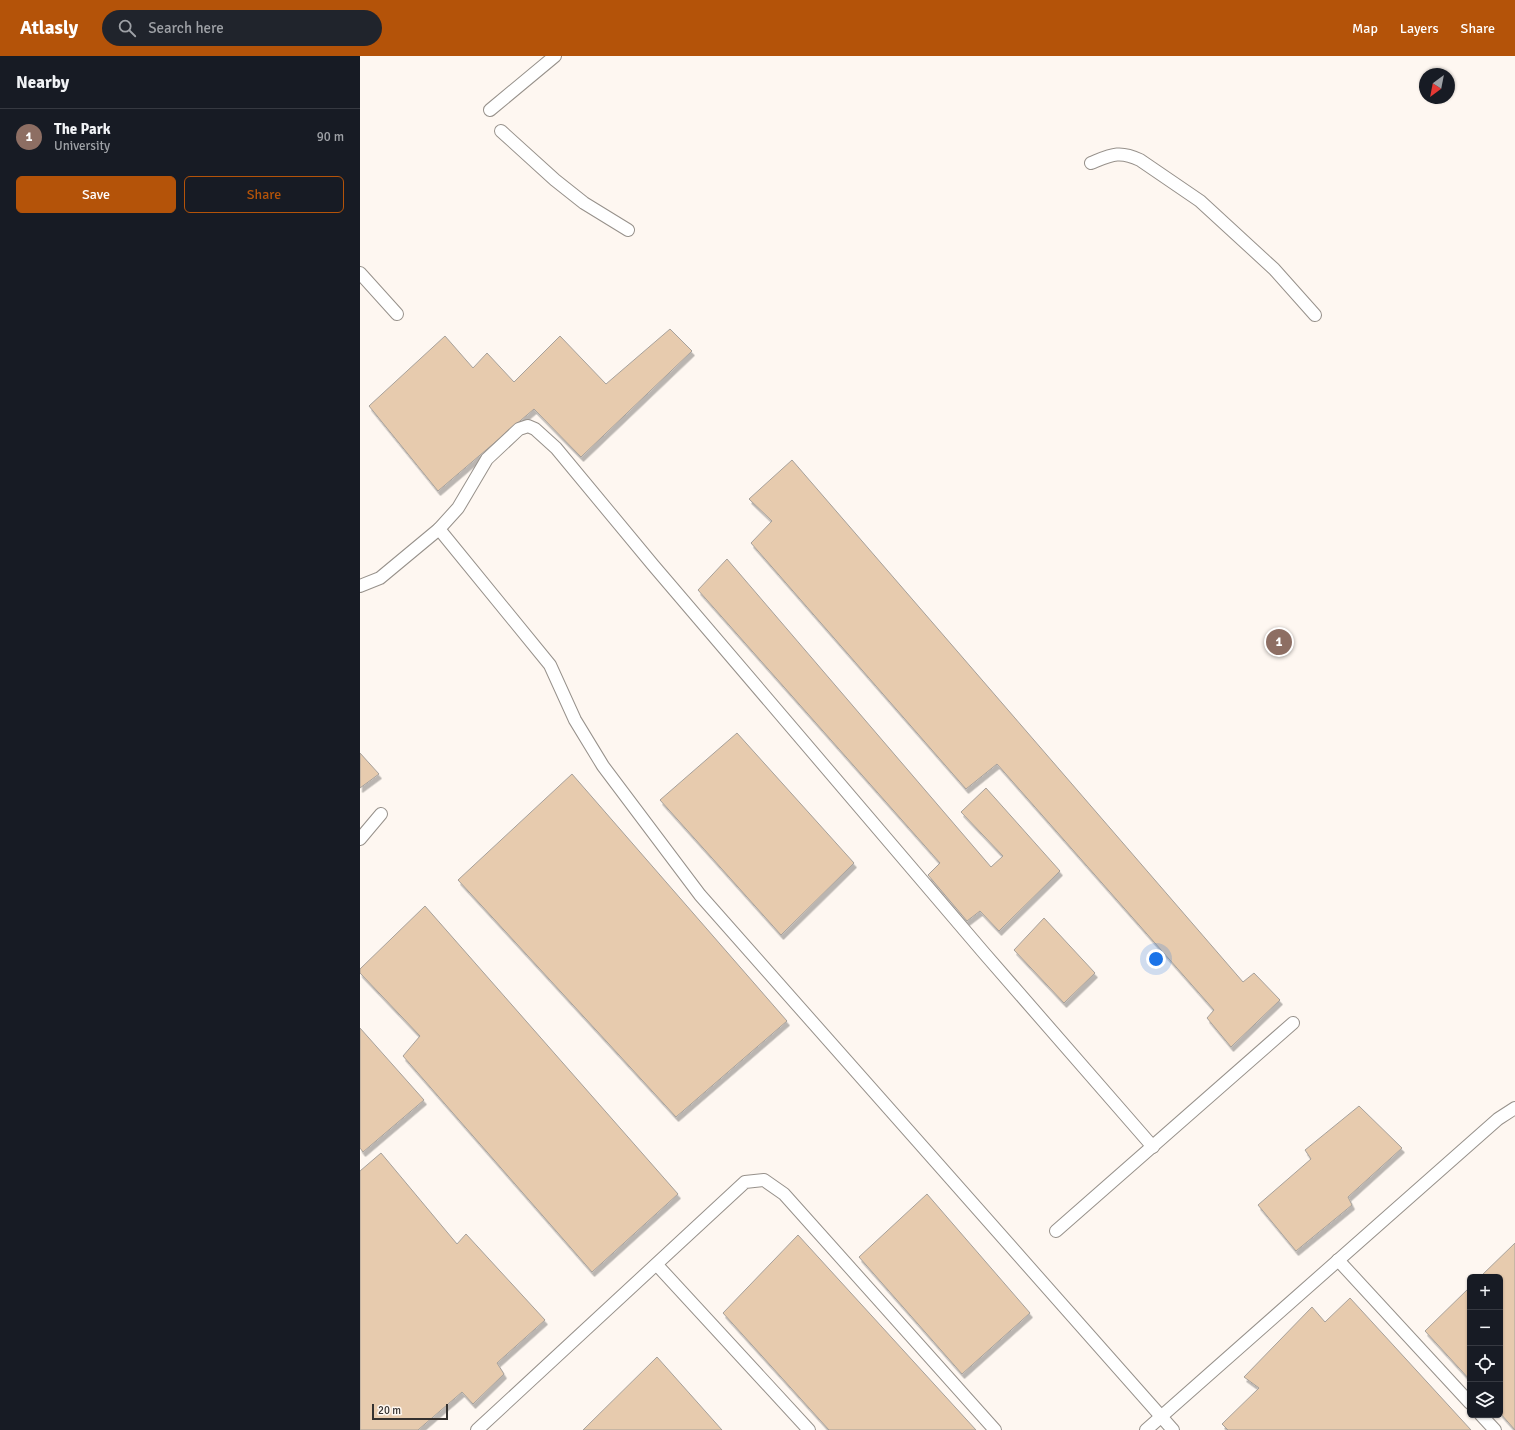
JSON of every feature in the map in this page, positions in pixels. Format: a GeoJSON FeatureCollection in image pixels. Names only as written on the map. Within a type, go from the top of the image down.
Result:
{"type":"FeatureCollection","features":[{"type":"Feature","properties":{"kind":"lane"},"geometry":{"type":"LineString","coordinates":[[490,110],[555,56]]}},
{"type":"Feature","properties":{"kind":"lane"},"geometry":{"type":"LineString","coordinates":[[501,131],[554,180],[584,203],[628,230]]}},
{"type":"Feature","properties":{"kind":"lane"},"geometry":{"type":"LineString","coordinates":[[1091,162],[1117,153],[1129,155],[1140,160],[1200,201],[1274,269],[1315,314]]}},
{"type":"Feature","properties":{"kind":"lane"},"geometry":{"type":"LineString","coordinates":[[360,273],[397,314]]}},
{"type":"Feature","properties":{"kind":"lane"},"geometry":{"type":"LineString","coordinates":[[360,586],[380,578],[439,529],[458,508],[487,459],[520,429],[528,426],[536,429],[556,448],[653,565],[969,935],[1153,1147]]}},
{"type":"Feature","properties":{"kind":"lane"},"geometry":{"type":"LineString","coordinates":[[439,529],[550,665],[575,720],[603,766],[700,895],[1173,1430]]}},
{"type":"Feature","properties":{"kind":"lane"},"geometry":{"type":"LineString","coordinates":[[360,839],[381,814]]}},
{"type":"Feature","properties":{"kind":"lane"},"geometry":{"type":"LineString","coordinates":[[1056,1231],[1293,1022]]}},
{"type":"Feature","properties":{"kind":"lane"},"geometry":{"type":"LineString","coordinates":[[1146,1430],[1498,1119],[1515,1108]]}},
{"type":"Feature","properties":{"kind":"lane"},"geometry":{"type":"LineString","coordinates":[[477,1430],[745,1182],[764,1180],[784,1194],[995,1430]]}},
{"type":"Feature","properties":{"kind":"lane"},"geometry":{"type":"LineString","coordinates":[[1338,1260],[1467,1400]]}},
{"type":"Feature","properties":{"kind":"lane"},"geometry":{"type":"LineString","coordinates":[[657,1265],[809,1430]]}},
{"type":"Feature","properties":{"kind":"lane"},"geometry":{"type":"LineString","coordinates":[[1484,1418],[1495,1430]]}},
{"type":"Feature","properties":{"kind":"building"},"geometry":{"type":"Polygon","coordinates":[[[670,329],[692,351],[581,457],[534,409],[438,491],[369,406],[445,336],[473,368],[487,353],[514,382],[560,336],[606,384],[670,329]]]}},
{"type":"Feature","properties":{"kind":"building"},"geometry":{"type":"Polygon","coordinates":[[[792,460],[1243,982],[1254,973],[1280,1000],[1231,1047],[1207,1018],[1214,1010],[997,764],[966,789],[751,543],[772,521],[749,499],[792,460]]]}},
{"type":"Feature","properties":{"kind":"building"},"geometry":{"type":"Polygon","coordinates":[[[727,559],[991,867],[1003,856],[961,812],[986,788],[1060,871],[999,931],[980,911],[967,921],[928,875],[940,863],[698,590],[727,559]]]}},
{"type":"Feature","properties":{"kind":"building"},"geometry":{"type":"Polygon","coordinates":[[[737,733],[854,863],[781,935],[660,800],[737,733]]]}},
{"type":"Feature","properties":{"kind":"building"},"geometry":{"type":"Polygon","coordinates":[[[360,753],[379,774],[360,788],[360,753]]]}},
{"type":"Feature","properties":{"kind":"building"},"geometry":{"type":"Polygon","coordinates":[[[572,774],[787,1021],[676,1117],[458,880],[572,774]]]}},
{"type":"Feature","properties":{"kind":"building"},"geometry":{"type":"Polygon","coordinates":[[[425,906],[678,1194],[592,1272],[403,1056],[420,1036],[360,973],[360,969],[425,906]]]}},
{"type":"Feature","properties":{"kind":"building"},"geometry":{"type":"Polygon","coordinates":[[[1044,918],[1095,973],[1064,1003],[1014,950],[1044,918]]]}},
{"type":"Feature","properties":{"kind":"building"},"geometry":{"type":"Polygon","coordinates":[[[360,1028],[424,1100],[363,1152],[360,1148],[360,1028]]]}},
{"type":"Feature","properties":{"kind":"building"},"geometry":{"type":"Polygon","coordinates":[[[1359,1106],[1402,1148],[1348,1197],[1352,1205],[1296,1251],[1258,1205],[1311,1159],[1305,1150],[1359,1106]]]}},
{"type":"Feature","properties":{"kind":"building"},"geometry":{"type":"Polygon","coordinates":[[[381,1153],[457,1244],[466,1234],[545,1320],[497,1363],[504,1374],[473,1404],[462,1392],[418,1430],[360,1430],[360,1171],[381,1153]]]}},
{"type":"Feature","properties":{"kind":"building"},"geometry":{"type":"Polygon","coordinates":[[[927,1194],[1030,1313],[962,1374],[859,1257],[927,1194]]]}},
{"type":"Feature","properties":{"kind":"building"},"geometry":{"type":"Polygon","coordinates":[[[798,1235],[976,1430],[829,1430],[723,1313],[798,1235]]]}},
{"type":"Feature","properties":{"kind":"building"},"geometry":{"type":"Polygon","coordinates":[[[1515,1243],[1515,1430],[1503,1416],[1503,1274],[1483,1274],[1515,1243]]]}},
{"type":"Feature","properties":{"kind":"building"},"geometry":{"type":"Polygon","coordinates":[[[1467,1290],[1467,1377],[1425,1331],[1467,1290]]]}},
{"type":"Feature","properties":{"kind":"building"},"geometry":{"type":"Polygon","coordinates":[[[1350,1298],[1471,1430],[1228,1430],[1222,1424],[1259,1388],[1244,1377],[1312,1307],[1325,1322],[1350,1298]]]}},
{"type":"Feature","properties":{"kind":"building"},"geometry":{"type":"Polygon","coordinates":[[[657,1357],[722,1430],[583,1430],[657,1357]]]}},
{"type":"Feature","properties":{"kind":"place","name":"The Park"},"geometry":{"type":"Point","coordinates":[1279,642]}}]}
